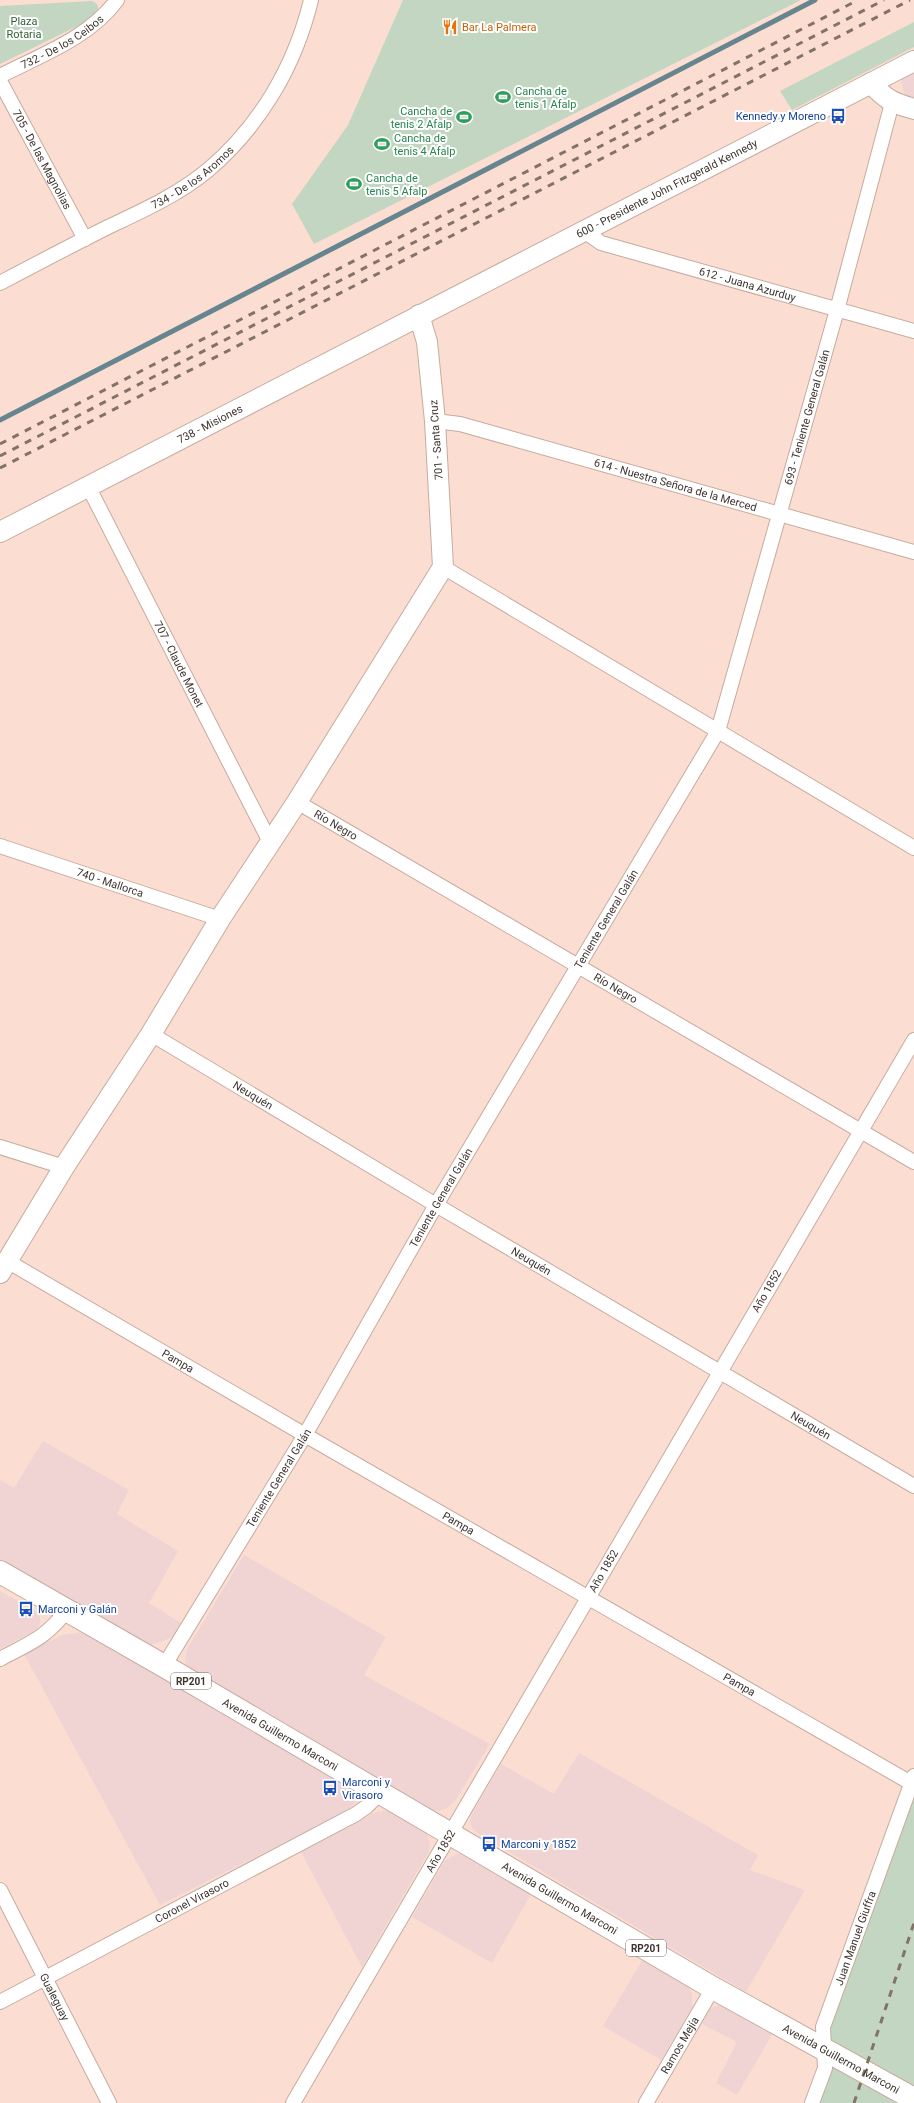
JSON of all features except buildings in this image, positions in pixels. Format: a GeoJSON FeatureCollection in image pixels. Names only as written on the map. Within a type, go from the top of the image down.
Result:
{"type":"FeatureCollection","features":[{"type":"Feature","properties":{"kind":"main road","name":"Avenida Guillermo Marconi"},"geometry":{"type":"LineString","coordinates":[[0,1572],[68,1610],[714,1988],[825,2051],[914,2099]]}},
{"type":"Feature","properties":{"kind":"street","name":"732 - De los Ceibos"},"geometry":{"type":"LineString","coordinates":[[0,76],[75,38],[93,26],[117,0]]}},
{"type":"Feature","properties":{"kind":"street","name":"734 - De los Aromos"},"geometry":{"type":"LineString","coordinates":[[0,283],[170,196],[207,171],[230,150],[269,101],[285,73],[298,45],[311,0]]}},
{"type":"Feature","properties":{"kind":"street","name":"600 - Presidente John Fitzgerald Kennedy"},"geometry":{"type":"LineString","coordinates":[[419,315],[914,61]]}},
{"type":"Feature","properties":{"kind":"street","name":"705 - De las Magnolias"},"geometry":{"type":"LineString","coordinates":[[0,81],[85,239]]}},
{"type":"Feature","properties":{"kind":"street"},"geometry":{"type":"LineString","coordinates":[[871,83],[882,96],[892,102],[914,109]]}},
{"type":"Feature","properties":{"kind":"street","name":"693 - Teniente General Galán"},"geometry":{"type":"LineString","coordinates":[[718,731],[837,310],[892,102]]}},
{"type":"Feature","properties":{"kind":"street","name":"612 - Juana Azurduy"},"geometry":{"type":"LineString","coordinates":[[584,231],[601,243],[914,331]]}},
{"type":"Feature","properties":{"kind":"street","name":"701 - Santa Cruz"},"geometry":{"type":"LineString","coordinates":[[419,315],[427,342],[435,421],[443,567]]}},
{"type":"Feature","properties":{"kind":"street","name":"738 - Misiones"},"geometry":{"type":"LineString","coordinates":[[0,532],[419,315]]}},
{"type":"Feature","properties":{"kind":"street","name":"614 - Nuestra Señora de la Merced"},"geometry":{"type":"LineString","coordinates":[[435,421],[460,424],[914,552]]}},
{"type":"Feature","properties":{"kind":"street","name":"707 - Claude Monet"},"geometry":{"type":"LineString","coordinates":[[88,486],[270,842]]}},
{"type":"Feature","properties":{"kind":"street"},"geometry":{"type":"LineString","coordinates":[[4,1267],[64,1167],[151,1034],[220,919],[297,802],[443,567],[914,848]]}},
{"type":"Feature","properties":{"kind":"street","name":"Teniente General Galán"},"geometry":{"type":"LineString","coordinates":[[164,1666],[305,1435],[436,1205],[718,731]]}},
{"type":"Feature","properties":{"kind":"street","name":"Río Negro"},"geometry":{"type":"LineString","coordinates":[[297,802],[914,1162]]}},
{"type":"Feature","properties":{"kind":"street","name":"740 - Mallorca"},"geometry":{"type":"LineString","coordinates":[[0,846],[220,919]]}},
{"type":"Feature","properties":{"kind":"street","name":"Neuquén"},"geometry":{"type":"LineString","coordinates":[[151,1034],[436,1205],[914,1486]]}},
{"type":"Feature","properties":{"kind":"street","name":"Año 1852"},"geometry":{"type":"LineString","coordinates":[[293,2103],[451,1834],[719,1371],[914,1040]]}},
{"type":"Feature","properties":{"kind":"street"},"geometry":{"type":"LineString","coordinates":[[0,1147],[64,1167]]}},
{"type":"Feature","properties":{"kind":"street","name":"Pampa"},"geometry":{"type":"LineString","coordinates":[[4,1267],[305,1435],[912,1779]]}},
{"type":"Feature","properties":{"kind":"street"},"geometry":{"type":"LineString","coordinates":[[0,1659],[44,1636],[55,1626],[68,1610]]}},
{"type":"Feature","properties":{"kind":"street","name":"Juan Manuel Giuffra"},"geometry":{"type":"LineString","coordinates":[[812,2103],[824,2068],[825,2051],[823,2027],[912,1779]]}},
{"type":"Feature","properties":{"kind":"street","name":"Coronel Virasoro"},"geometry":{"type":"LineString","coordinates":[[0,2002],[356,1814],[366,1807],[380,1793]]}},
{"type":"Feature","properties":{"kind":"street","name":"Gualeguay"},"geometry":{"type":"LineString","coordinates":[[0,1890],[109,2103]]}},
{"type":"Feature","properties":{"kind":"street","name":"Ramos Mejía"},"geometry":{"type":"LineString","coordinates":[[646,2103],[714,1988]]}},
{"type":"Feature","properties":{"kind":"shaded area"},"geometry":{"type":"Polygon","coordinates":[[[914,69],[914,100],[905,95],[901,83],[902,78],[914,69]]]}},
{"type":"Feature","properties":{"kind":"shaded area"},"geometry":{"type":"Polygon","coordinates":[[[43,1441],[129,1490],[117,1514],[178,1551],[149,1603],[181,1623],[173,1636],[164,1641],[150,1645],[0,1562],[0,1480],[14,1488],[43,1441]]]}},
{"type":"Feature","properties":{"kind":"shaded area"},"geometry":{"type":"Polygon","coordinates":[[[244,1555],[386,1637],[364,1675],[490,1744],[455,1801],[447,1808],[439,1811],[429,1809],[186,1667],[185,1661],[187,1649],[244,1555]]]}},
{"type":"Feature","properties":{"kind":"shaded area"},"geometry":{"type":"Polygon","coordinates":[[[0,1591],[34,1610],[40,1617],[40,1624],[36,1630],[0,1649],[0,1591]]]}},
{"type":"Feature","properties":{"kind":"shaded area"},"geometry":{"type":"Polygon","coordinates":[[[83,1632],[345,1786],[352,1793],[355,1802],[347,1811],[160,1905],[24,1654],[62,1635],[83,1632]]]}},
{"type":"Feature","properties":{"kind":"shaded area"},"geometry":{"type":"Polygon","coordinates":[[[579,1753],[758,1855],[750,1870],[805,1890],[746,1992],[477,1833],[472,1828],[470,1821],[471,1816],[501,1764],[554,1794],[579,1753]]]}},
{"type":"Feature","properties":{"kind":"shaded area"},"geometry":{"type":"Polygon","coordinates":[[[376,1812],[391,1812],[426,1832],[430,1844],[429,1851],[362,1967],[301,1852],[376,1812]]]}},
{"type":"Feature","properties":{"kind":"shaded area"},"geometry":{"type":"Polygon","coordinates":[[[456,1854],[461,1854],[531,1894],[492,1963],[412,1917],[445,1861],[456,1854]]]}},
{"type":"Feature","properties":{"kind":"shaded area"},"geometry":{"type":"Polygon","coordinates":[[[643,1959],[688,1986],[692,1993],[692,2007],[661,2060],[603,2026],[643,1959]]]}},
{"type":"Feature","properties":{"kind":"shaded area"},"geometry":{"type":"Polygon","coordinates":[[[721,2004],[773,2033],[737,2095],[716,2083],[737,2042],[702,2024],[710,2009],[721,2004]]]}},
{"type":"Feature","properties":{"kind":"green space"},"geometry":{"type":"Polygon","coordinates":[[[403,0],[801,0],[314,244],[292,204],[348,125],[403,0]]]}},
{"type":"Feature","properties":{"kind":"green space","name":"Plaza Rotaria"},"geometry":{"type":"Polygon","coordinates":[[[92,1],[97,4],[99,10],[96,17],[0,64],[0,6],[92,1]]]}},
{"type":"Feature","properties":{"kind":"green space"},"geometry":{"type":"Polygon","coordinates":[[[914,22],[914,47],[792,110],[780,91],[914,22]]]}},
{"type":"Feature","properties":{"kind":"green space"},"geometry":{"type":"Polygon","coordinates":[[[914,1775],[914,2103],[812,2103],[822,2078],[822,2035],[914,1775]]]}},
{"type":"Feature","properties":{"kind":"waterway"},"geometry":{"type":"LineString","coordinates":[[0,420],[815,0]]}},
{"type":"Feature","properties":{"kind":"railway"},"geometry":{"type":"LineString","coordinates":[[0,444],[858,0]]}},
{"type":"Feature","properties":{"kind":"railway"},"geometry":{"type":"LineString","coordinates":[[0,456],[884,0]]}},
{"type":"Feature","properties":{"kind":"railway"},"geometry":{"type":"LineString","coordinates":[[0,468],[910,0]]}},
{"type":"Feature","properties":{"kind":"railway"},"geometry":{"type":"LineString","coordinates":[[854,2103],[914,1923]]}},
{"type":"Feature","properties":{"kind":"place","name":"Bar La Palmera"},"geometry":{"type":"Point","coordinates":[450,27]}},
{"type":"Feature","properties":{"kind":"place","name":"Cancha de tenis 1 Afalp"},"geometry":{"type":"Point","coordinates":[503,97]}},
{"type":"Feature","properties":{"kind":"place","name":"Kennedy y Moreno"},"geometry":{"type":"Point","coordinates":[838,116]}},
{"type":"Feature","properties":{"kind":"place","name":"Cancha de tenis 2 Afalp"},"geometry":{"type":"Point","coordinates":[464,117]}},
{"type":"Feature","properties":{"kind":"place","name":"Cancha de tenis 4 Afalp"},"geometry":{"type":"Point","coordinates":[382,144]}},
{"type":"Feature","properties":{"kind":"place","name":"Cancha de tenis 5 Afalp"},"geometry":{"type":"Point","coordinates":[354,184]}},
{"type":"Feature","properties":{"kind":"place","name":"Marconi y Galán"},"geometry":{"type":"Point","coordinates":[26,1609]}},
{"type":"Feature","properties":{"kind":"place","name":"Marconi y Virasoro"},"geometry":{"type":"Point","coordinates":[330,1788]}},
{"type":"Feature","properties":{"kind":"place","name":"Marconi y 1852"},"geometry":{"type":"Point","coordinates":[489,1844]}}]}
